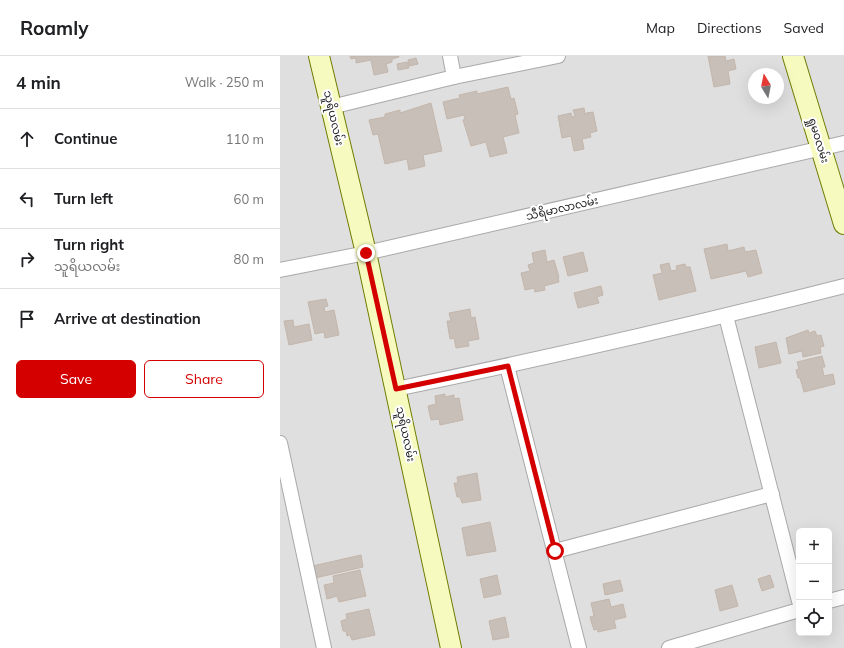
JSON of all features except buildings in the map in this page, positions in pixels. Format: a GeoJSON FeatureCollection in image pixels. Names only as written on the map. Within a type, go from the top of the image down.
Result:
{"type":"FeatureCollection","features":[{"type":"Feature","properties":{"kind":"street","name":"သူရိယလမ်း"},"geometry":{"type":"LineString","coordinates":[[319,56],[366,253],[451,648]]}},
{"type":"Feature","properties":{"kind":"street"},"geometry":{"type":"LineString","coordinates":[[450,56],[454,77]]}},
{"type":"Feature","properties":{"kind":"street"},"geometry":{"type":"LineString","coordinates":[[331,108],[454,77],[558,56]]}},
{"type":"Feature","properties":{"kind":"street","name":"ရှုမဝလမ်း"},"geometry":{"type":"LineString","coordinates":[[793,56],[844,224]]}},
{"type":"Feature","properties":{"kind":"street","name":"သီရိမာလာလမ်း"},"geometry":{"type":"LineString","coordinates":[[280,270],[366,253],[844,144]]}},
{"type":"Feature","properties":{"kind":"street"},"geometry":{"type":"LineString","coordinates":[[396,389],[508,366],[726,316],[844,286]]}},
{"type":"Feature","properties":{"kind":"street"},"geometry":{"type":"LineString","coordinates":[[726,316],[799,600]]}},
{"type":"Feature","properties":{"kind":"street"},"geometry":{"type":"LineString","coordinates":[[508,366],[580,648]]}},
{"type":"Feature","properties":{"kind":"street"},"geometry":{"type":"LineString","coordinates":[[280,443],[324,648]]}},
{"type":"Feature","properties":{"kind":"street"},"geometry":{"type":"LineString","coordinates":[[555,551],[772,494]]}},
{"type":"Feature","properties":{"kind":"street"},"geometry":{"type":"LineString","coordinates":[[832,600],[844,597]]}},
{"type":"Feature","properties":{"kind":"street"},"geometry":{"type":"LineString","coordinates":[[669,648],[796,611]]}},
{"type":"Feature","properties":{"kind":"shaded area"},"geometry":{"type":"Polygon","coordinates":[[[280,56],[844,56],[844,648],[280,648],[280,56]]]}},
{"type":"Feature","properties":{"kind":"route"},"geometry":{"type":"LineString","coordinates":[[366,253],[396,389],[508,366],[555,551]]}}]}
